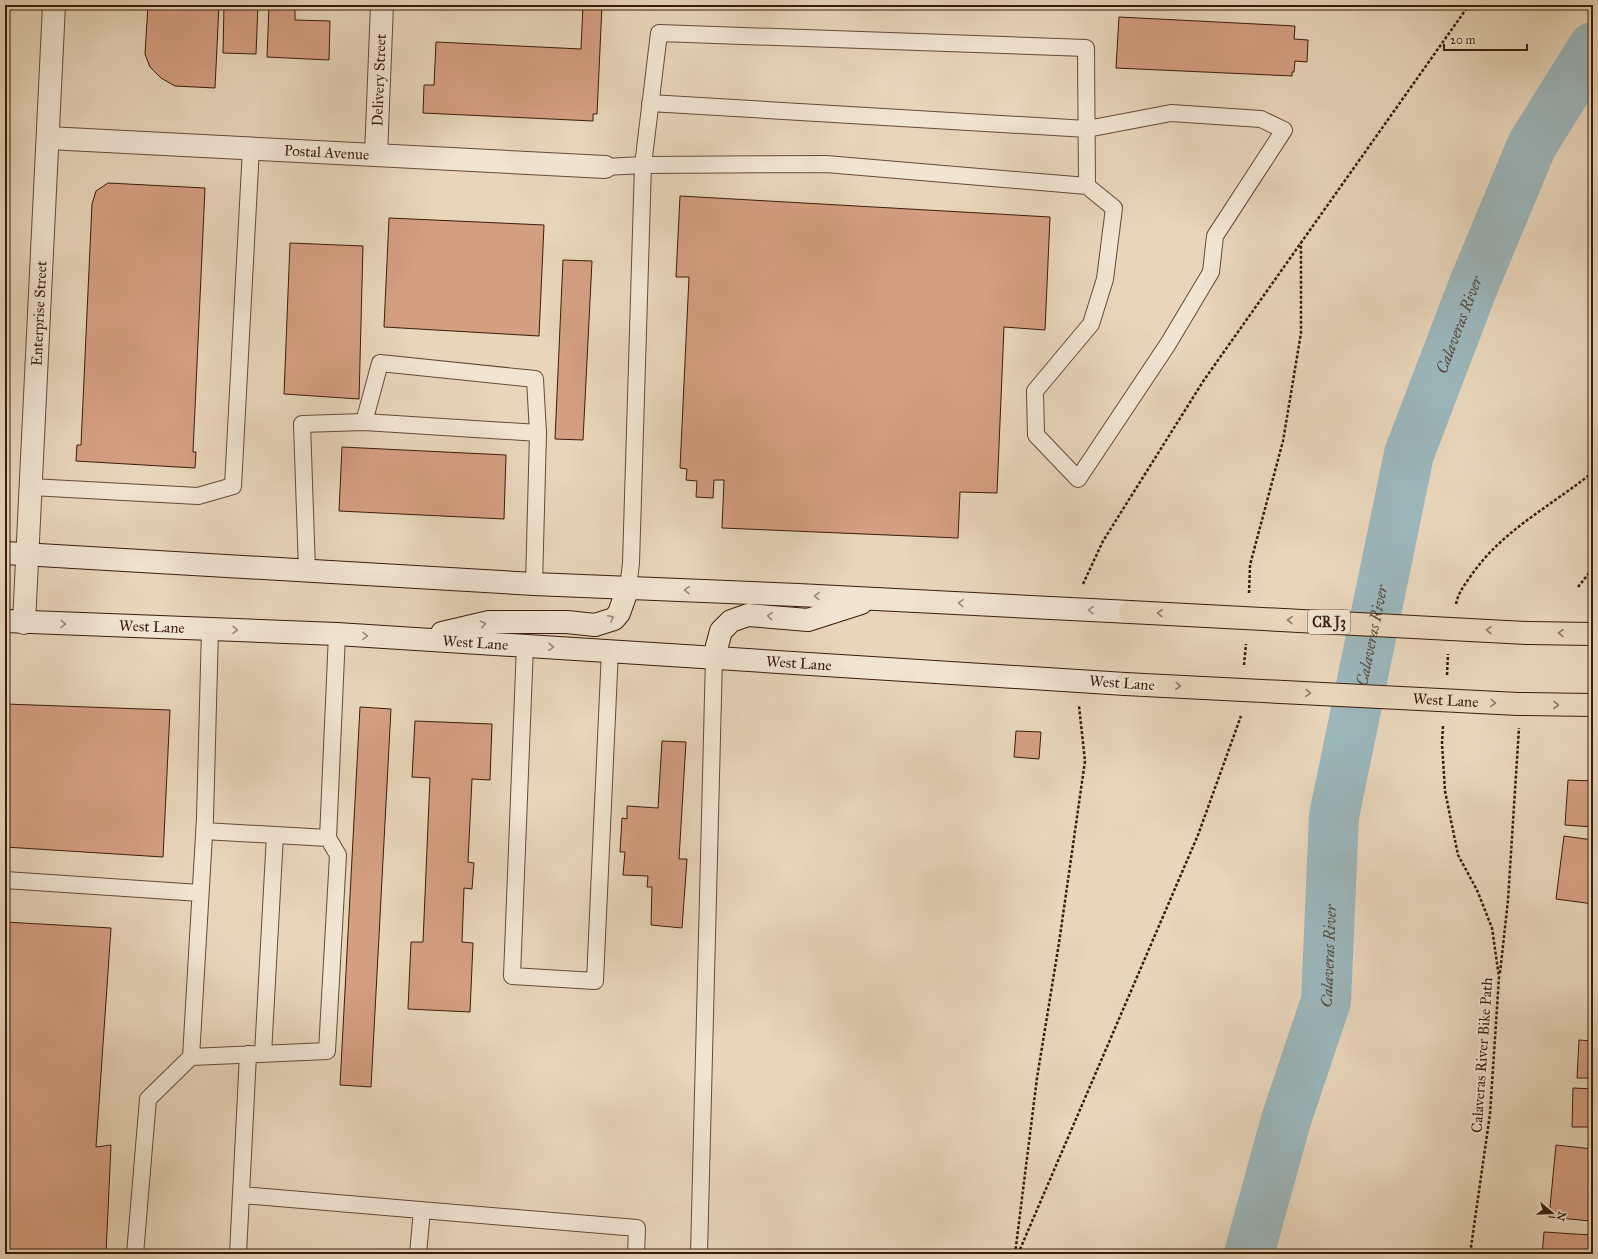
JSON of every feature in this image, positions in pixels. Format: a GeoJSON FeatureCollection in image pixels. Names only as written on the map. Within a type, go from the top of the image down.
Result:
{"type":"FeatureCollection","features":[{"type":"Feature","properties":{"kind":"main road","name":"Enterprise Street"},"geometry":{"type":"LineString","coordinates":[[15,622],[28,554],[54,5]]}},
{"type":"Feature","properties":{"kind":"main road","name":"Delivery Street"},"geometry":{"type":"LineString","coordinates":[[376,155],[382,5]]}},
{"type":"Feature","properties":{"kind":"main road","name":"Postal Avenue"},"geometry":{"type":"LineString","coordinates":[[48,138],[605,167]]}},
{"type":"Feature","properties":{"kind":"main road","name":"CR J3"},"geometry":{"type":"LineString","coordinates":[[5,553],[534,584],[875,598],[1528,632],[1593,634]]}},
{"type":"Feature","properties":{"kind":"main road"},"geometry":{"type":"LineString","coordinates":[[417,639],[489,622],[567,622],[595,625],[614,618],[619,613],[628,588]]}},
{"type":"Feature","properties":{"kind":"main road"},"geometry":{"type":"LineString","coordinates":[[714,657],[721,631],[731,621],[748,615],[808,620],[875,598]]}},
{"type":"Feature","properties":{"kind":"main road","name":"West Lane"},"geometry":{"type":"LineString","coordinates":[[15,622],[336,634],[610,650],[1125,684],[1518,704],[1593,705]]}},
{"type":"Feature","properties":{"kind":"lane"},"geometry":{"type":"LineString","coordinates":[[628,588],[631,563],[643,165],[659,33],[1086,48],[1087,186]]}},
{"type":"Feature","properties":{"kind":"lane"},"geometry":{"type":"LineString","coordinates":[[605,167],[643,165],[826,164],[1087,186],[1114,208],[1105,279],[1091,324],[1035,391],[1036,435],[1078,479],[1168,344],[1211,272],[1215,236],[1284,130],[1261,119],[1171,113],[1086,129],[650,103]]}},
{"type":"Feature","properties":{"kind":"lane"},"geometry":{"type":"LineString","coordinates":[[31,487],[198,496],[233,486],[250,148]]}},
{"type":"Feature","properties":{"kind":"lane"},"geometry":{"type":"LineString","coordinates":[[364,422],[380,363],[534,379],[538,433],[534,584]]}},
{"type":"Feature","properties":{"kind":"lane"},"geometry":{"type":"LineString","coordinates":[[307,570],[302,424],[364,422],[538,433]]}},
{"type":"Feature","properties":{"kind":"lane"},"geometry":{"type":"LineString","coordinates":[[135,1254],[148,1099],[190,1057],[204,831],[210,630]]}},
{"type":"Feature","properties":{"kind":"lane"},"geometry":{"type":"LineString","coordinates":[[190,1057],[327,1051],[338,855],[328,838],[336,634]]}},
{"type":"Feature","properties":{"kind":"lane"},"geometry":{"type":"LineString","coordinates":[[525,645],[512,976],[595,981],[610,650]]}},
{"type":"Feature","properties":{"kind":"lane"},"geometry":{"type":"LineString","coordinates":[[699,1254],[714,657]]}},
{"type":"Feature","properties":{"kind":"lane"},"geometry":{"type":"LineString","coordinates":[[204,831],[328,838]]}},
{"type":"Feature","properties":{"kind":"lane"},"geometry":{"type":"LineString","coordinates":[[238,1254],[241,1195],[256,1054],[275,835]]}},
{"type":"Feature","properties":{"kind":"lane"},"geometry":{"type":"LineString","coordinates":[[5,880],[200,893]]}},
{"type":"Feature","properties":{"kind":"lane"},"geometry":{"type":"LineString","coordinates":[[241,1195],[637,1228],[636,1254]]}},
{"type":"Feature","properties":{"kind":"lane"},"geometry":{"type":"LineString","coordinates":[[418,1254],[422,1210]]}},
{"type":"Feature","properties":{"kind":"path"},"geometry":{"type":"LineString","coordinates":[[1073,609],[1103,541],[1204,380],[1469,5]]}},
{"type":"Feature","properties":{"kind":"path"},"geometry":{"type":"LineString","coordinates":[[1248,597],[1250,565],[1283,441],[1301,333],[1301,243]]}},
{"type":"Feature","properties":{"kind":"path"},"geometry":{"type":"LineString","coordinates":[[1454,610],[1458,594],[1481,561],[1512,530],[1593,472]]}},
{"type":"Feature","properties":{"kind":"path"},"geometry":{"type":"LineString","coordinates":[[1578,587],[1593,568]]}},
{"type":"Feature","properties":{"kind":"path"},"geometry":{"type":"LineString","coordinates":[[1244,668],[1246,637]]}},
{"type":"Feature","properties":{"kind":"path"},"geometry":{"type":"LineString","coordinates":[[1446,680],[1448,648]]}},
{"type":"Feature","properties":{"kind":"path"},"geometry":{"type":"LineString","coordinates":[[1016,1254],[1037,1078],[1059,943],[1085,761],[1077,680]]}},
{"type":"Feature","properties":{"kind":"path"},"geometry":{"type":"LineString","coordinates":[[1499,977],[1509,884],[1519,743],[1518,704]]}},
{"type":"Feature","properties":{"kind":"path"},"geometry":{"type":"LineString","coordinates":[[1016,1254],[1198,835],[1241,716],[1242,708]]}},
{"type":"Feature","properties":{"kind":"path","name":"Calaveras River Bike Path"},"geometry":{"type":"LineString","coordinates":[[1444,720],[1442,743],[1445,791],[1458,855],[1477,890],[1492,928],[1499,977],[1490,1114],[1470,1254]]}},
{"type":"Feature","properties":{"kind":"building"},"geometry":{"type":"Polygon","coordinates":[[[148,5],[219,5],[215,88],[175,86],[161,78],[150,67],[145,54],[148,5]]]}},
{"type":"Feature","properties":{"kind":"building"},"geometry":{"type":"Polygon","coordinates":[[[224,5],[258,5],[256,54],[223,53],[224,5]]]}},
{"type":"Feature","properties":{"kind":"building"},"geometry":{"type":"Polygon","coordinates":[[[269,5],[295,5],[295,20],[330,21],[329,60],[267,57],[269,5]]]}},
{"type":"Feature","properties":{"kind":"building"},"geometry":{"type":"Polygon","coordinates":[[[583,5],[602,5],[597,114],[593,114],[593,121],[423,113],[424,85],[434,85],[436,42],[581,49],[583,5]]]}},
{"type":"Feature","properties":{"kind":"building"},"geometry":{"type":"Polygon","coordinates":[[[1119,17],[1295,26],[1294,39],[1308,40],[1307,62],[1295,61],[1292,76],[1116,68],[1119,17]]]}},
{"type":"Feature","properties":{"kind":"building"},"geometry":{"type":"Polygon","coordinates":[[[108,183],[205,188],[193,452],[196,452],[195,468],[76,461],[77,445],[81,445],[92,204],[96,191],[108,183]]]}},
{"type":"Feature","properties":{"kind":"building"},"geometry":{"type":"Polygon","coordinates":[[[680,196],[1050,217],[1045,330],[1004,327],[997,493],[960,492],[958,538],[722,528],[724,480],[714,480],[713,498],[696,497],[697,481],[686,480],[687,469],[680,468],[689,277],[676,277],[680,196]]]}},
{"type":"Feature","properties":{"kind":"building"},"geometry":{"type":"Polygon","coordinates":[[[389,218],[544,225],[539,336],[384,327],[389,218]]]}},
{"type":"Feature","properties":{"kind":"building"},"geometry":{"type":"Polygon","coordinates":[[[290,243],[363,246],[359,399],[284,394],[290,243]]]}},
{"type":"Feature","properties":{"kind":"building"},"geometry":{"type":"Polygon","coordinates":[[[563,260],[592,261],[583,440],[555,439],[563,260]]]}},
{"type":"Feature","properties":{"kind":"building"},"geometry":{"type":"Polygon","coordinates":[[[342,447],[506,455],[504,519],[339,511],[342,447]]]}},
{"type":"Feature","properties":{"kind":"building"},"geometry":{"type":"Polygon","coordinates":[[[5,704],[170,710],[163,857],[5,847],[5,704]]]}},
{"type":"Feature","properties":{"kind":"building"},"geometry":{"type":"Polygon","coordinates":[[[360,707],[391,709],[371,1087],[340,1085],[360,707]]]}},
{"type":"Feature","properties":{"kind":"building"},"geometry":{"type":"Polygon","coordinates":[[[415,721],[492,724],[490,780],[472,779],[468,862],[474,863],[472,889],[464,888],[462,942],[473,943],[470,1012],[408,1009],[411,942],[423,942],[430,778],[412,777],[415,721]]]}},
{"type":"Feature","properties":{"kind":"building"},"geometry":{"type":"Polygon","coordinates":[[[1016,731],[1041,732],[1039,759],[1014,757],[1016,731]]]}},
{"type":"Feature","properties":{"kind":"building"},"geometry":{"type":"Polygon","coordinates":[[[662,741],[686,742],[679,859],[687,859],[682,928],[651,925],[652,887],[647,887],[648,876],[623,875],[625,852],[620,852],[622,818],[627,819],[627,806],[658,808],[662,741]]]}},
{"type":"Feature","properties":{"kind":"building"},"geometry":{"type":"Polygon","coordinates":[[[1568,780],[1593,781],[1593,827],[1565,825],[1568,780]]]}},
{"type":"Feature","properties":{"kind":"building"},"geometry":{"type":"Polygon","coordinates":[[[1564,836],[1593,840],[1593,904],[1556,899],[1564,836]]]}},
{"type":"Feature","properties":{"kind":"building"},"geometry":{"type":"Polygon","coordinates":[[[5,922],[111,928],[96,1147],[111,1145],[106,1254],[5,1254],[5,922]]]}},
{"type":"Feature","properties":{"kind":"building"},"geometry":{"type":"Polygon","coordinates":[[[1579,1040],[1593,1041],[1593,1078],[1577,1078],[1579,1040]]]}},
{"type":"Feature","properties":{"kind":"building"},"geometry":{"type":"Polygon","coordinates":[[[1573,1088],[1593,1089],[1593,1127],[1572,1127],[1573,1088]]]}},
{"type":"Feature","properties":{"kind":"building"},"geometry":{"type":"Polygon","coordinates":[[[1556,1145],[1593,1149],[1593,1184],[1590,1221],[1549,1217],[1556,1145]]]}},
{"type":"Feature","properties":{"kind":"building"},"geometry":{"type":"Polygon","coordinates":[[[1544,1232],[1591,1235],[1590,1254],[1542,1254],[1544,1232]]]}},
{"type":"Feature","properties":{"kind":"waterway","name":"Calaveras River"},"geometry":{"type":"LineString","coordinates":[[1249,1254],[1286,1120],[1326,1001],[1334,816],[1409,454],[1474,284],[1532,145],[1593,47]]}}]}
